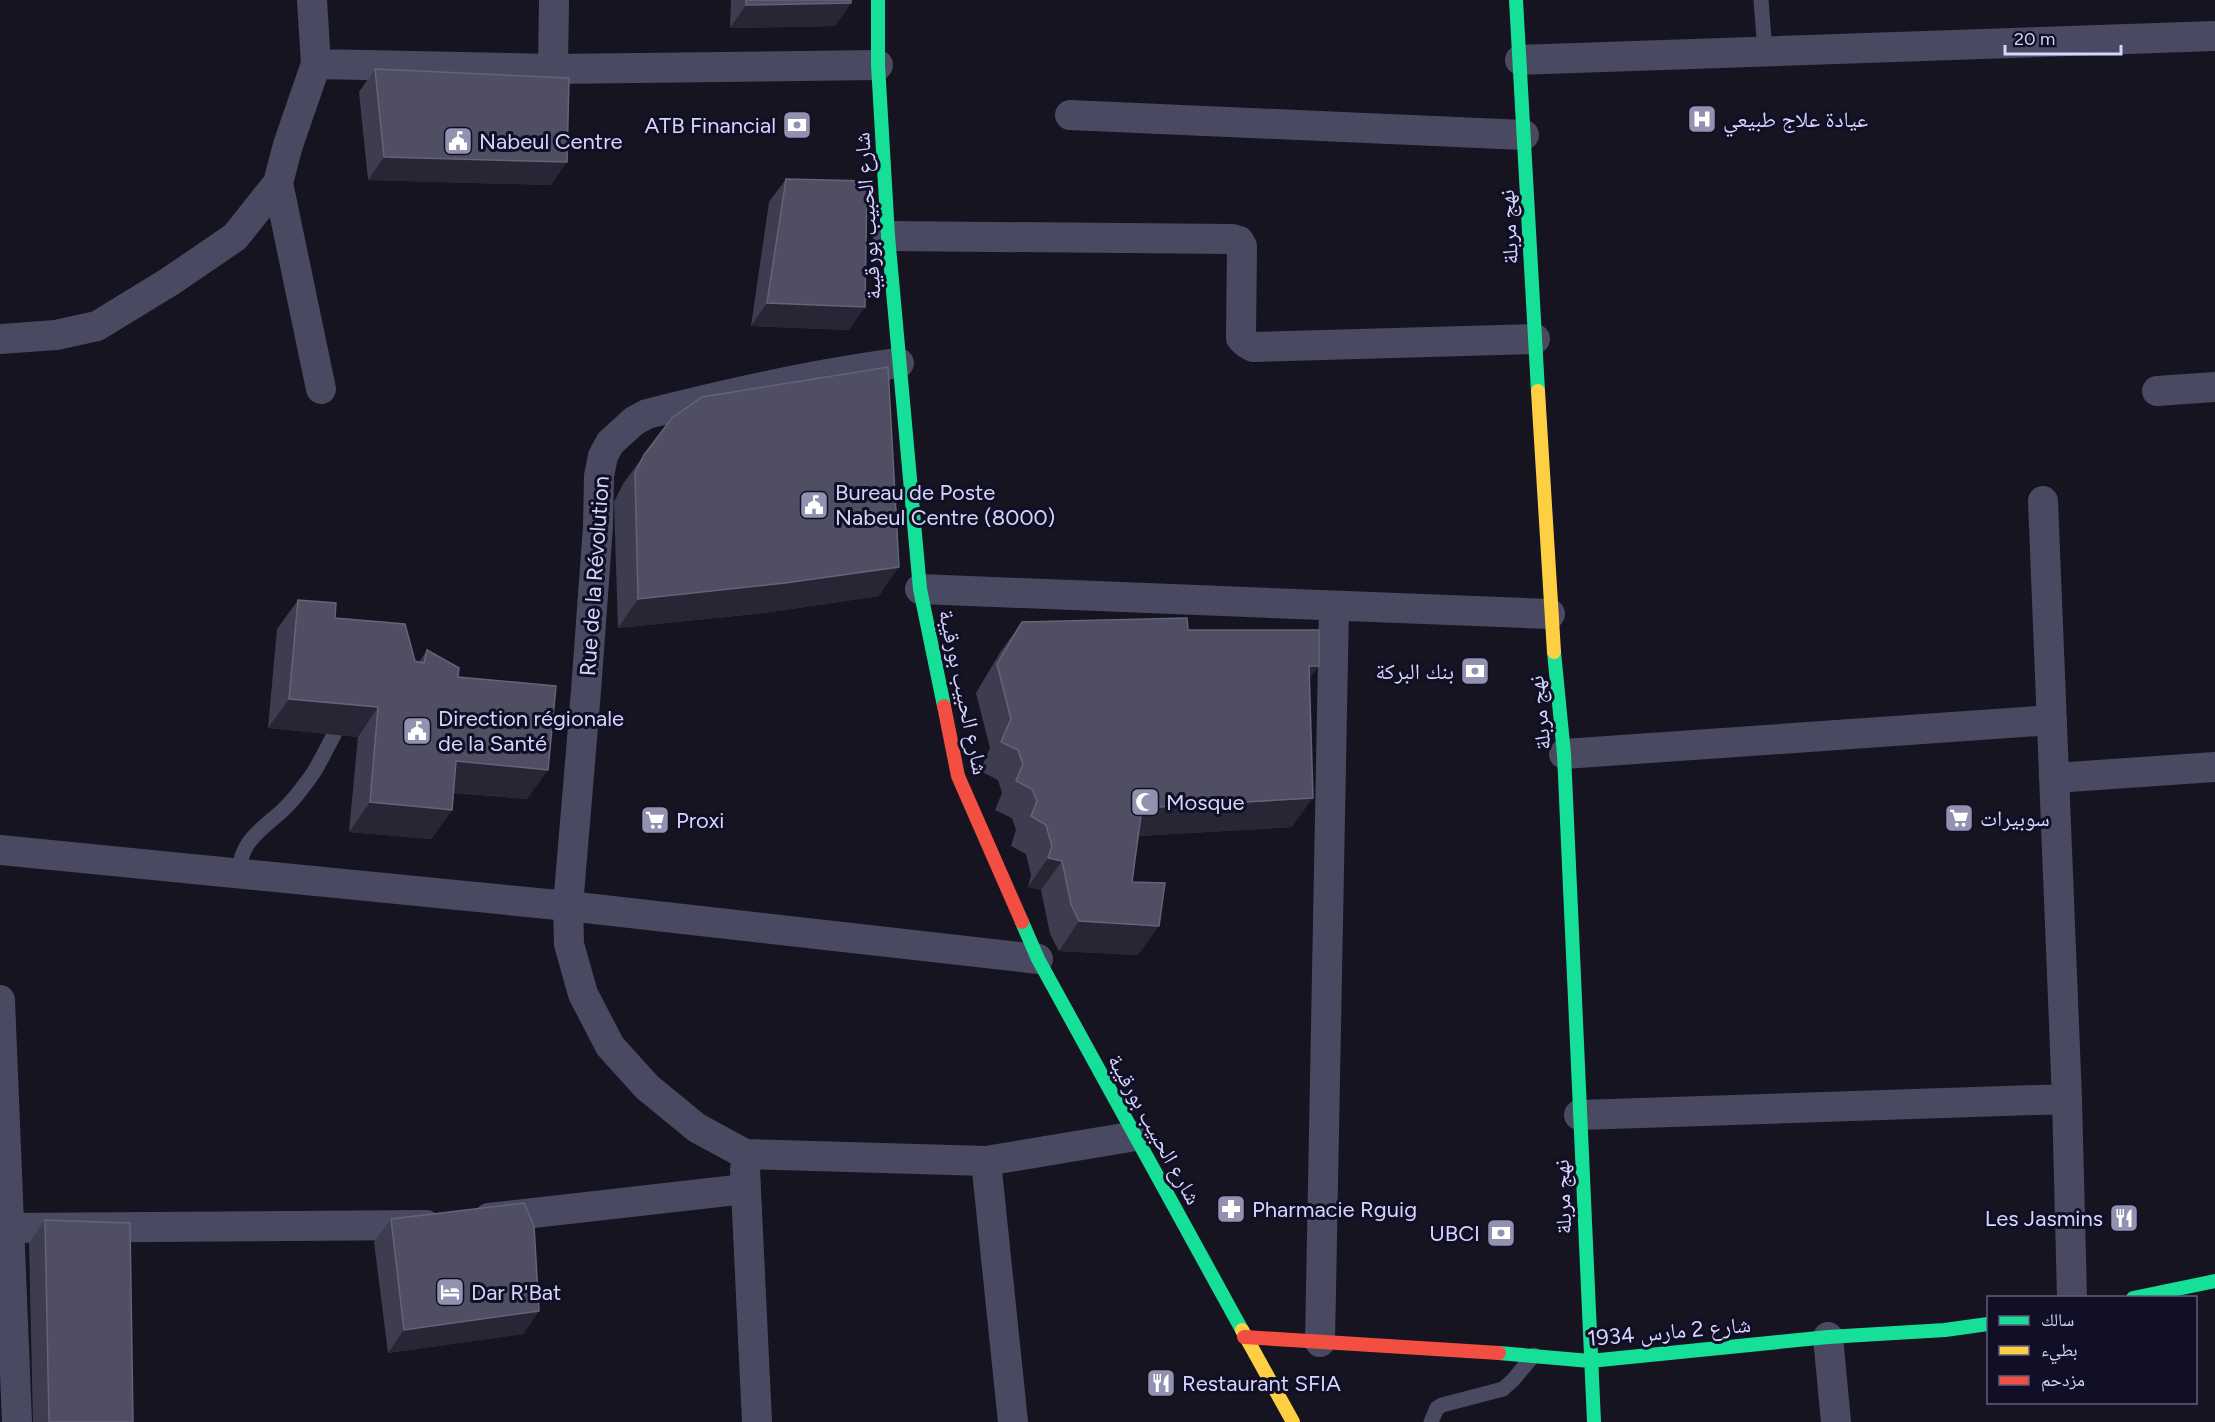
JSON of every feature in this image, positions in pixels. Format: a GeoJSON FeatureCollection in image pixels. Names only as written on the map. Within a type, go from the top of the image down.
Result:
{"type":"FeatureCollection","features":[{"type":"Feature","properties":{"kind":"main road","name":"شارع الحبيب بورقيبة"},"geometry":{"type":"LineString","coordinates":[[878,0],[878,65],[888,236],[920,589],[958,776],[1038,959],[1293,1422]]}},
{"type":"Feature","properties":{"kind":"main road","name":"نهج مربلة"},"geometry":{"type":"LineString","coordinates":[[1516,0],[1550,614],[1564,754],[1594,1422]]}},
{"type":"Feature","properties":{"kind":"main road"},"geometry":{"type":"LineString","coordinates":[[2143,1296],[2215,1281]]}},
{"type":"Feature","properties":{"kind":"main road","name":"شارع 2 مارس 1934"},"geometry":{"type":"LineString","coordinates":[[1244,1336],[1534,1355],[1590,1361],[1828,1337],[1945,1330],[1987,1324]]}},
{"type":"Feature","properties":{"kind":"street"},"geometry":{"type":"LineString","coordinates":[[312,0],[316,64],[288,145],[279,183],[321,389]]}},
{"type":"Feature","properties":{"kind":"street"},"geometry":{"type":"LineString","coordinates":[[554,0],[554,69]]}},
{"type":"Feature","properties":{"kind":"street"},"geometry":{"type":"LineString","coordinates":[[1520,60],[2215,36]]}},
{"type":"Feature","properties":{"kind":"street"},"geometry":{"type":"LineString","coordinates":[[316,64],[554,69],[878,65]]}},
{"type":"Feature","properties":{"kind":"street"},"geometry":{"type":"LineString","coordinates":[[1070,116],[1524,135]]}},
{"type":"Feature","properties":{"kind":"street"},"geometry":{"type":"LineString","coordinates":[[0,339],[56,335],[97,326],[169,282],[235,237],[279,183]]}},
{"type":"Feature","properties":{"kind":"street"},"geometry":{"type":"LineString","coordinates":[[888,236],[1239,241],[1242,246],[1241,338],[1253,347],[1535,339]]}},
{"type":"Feature","properties":{"kind":"street","name":"Rue de la Révolution"},"geometry":{"type":"LineString","coordinates":[[745,1154],[697,1128],[647,1087],[610,1046],[583,994],[569,944],[568,906],[598,526],[598,476],[603,456],[610,443],[634,421],[647,414],[750,389],[851,369],[899,363]]}},
{"type":"Feature","properties":{"kind":"street"},"geometry":{"type":"LineString","coordinates":[[2157,391],[2215,387]]}},
{"type":"Feature","properties":{"kind":"street"},"geometry":{"type":"LineString","coordinates":[[2043,501],[2067,1099],[2072,1296]]}},
{"type":"Feature","properties":{"kind":"street"},"geometry":{"type":"LineString","coordinates":[[920,589],[1550,614]]}},
{"type":"Feature","properties":{"kind":"street"},"geometry":{"type":"LineString","coordinates":[[1320,1342],[1334,606]]}},
{"type":"Feature","properties":{"kind":"street"},"geometry":{"type":"LineString","coordinates":[[1564,754],[2052,720]]}},
{"type":"Feature","properties":{"kind":"street"},"geometry":{"type":"LineString","coordinates":[[2054,778],[2215,767]]}},
{"type":"Feature","properties":{"kind":"street"},"geometry":{"type":"LineString","coordinates":[[0,850],[568,906],[1038,959]]}},
{"type":"Feature","properties":{"kind":"street"},"geometry":{"type":"LineString","coordinates":[[0,1000],[9,1228],[7,1343],[17,1422]]}},
{"type":"Feature","properties":{"kind":"street"},"geometry":{"type":"LineString","coordinates":[[1579,1115],[2067,1099]]}},
{"type":"Feature","properties":{"kind":"street"},"geometry":{"type":"LineString","coordinates":[[757,1422],[745,1154],[986,1161],[1136,1136]]}},
{"type":"Feature","properties":{"kind":"street"},"geometry":{"type":"LineString","coordinates":[[986,1161],[1013,1422]]}},
{"type":"Feature","properties":{"kind":"street"},"geometry":{"type":"LineString","coordinates":[[9,1228],[422,1226],[745,1189]]}},
{"type":"Feature","properties":{"kind":"street"},"geometry":{"type":"LineString","coordinates":[[1828,1337],[1836,1422]]}},
{"type":"Feature","properties":{"kind":"lane"},"geometry":{"type":"LineString","coordinates":[[1761,0],[1765,51]]}},
{"type":"Feature","properties":{"kind":"lane"},"geometry":{"type":"LineString","coordinates":[[240,873],[239,863],[245,846],[261,827],[283,810],[311,777],[334,735]]}},
{"type":"Feature","properties":{"kind":"lane"},"geometry":{"type":"LineString","coordinates":[[1431,1422],[1437,1408],[1442,1405],[1503,1389],[1534,1355]]}},
{"type":"Feature","properties":{"kind":"building"},"geometry":{"type":"Polygon","coordinates":[[[746,0],[851,0],[851,3],[746,5],[746,0]]]}},
{"type":"Feature","properties":{"kind":"building","name":"Nabeul Centre"},"geometry":{"type":"Polygon","coordinates":[[[375,69],[569,78],[567,162],[384,157],[375,69]]]}},
{"type":"Feature","properties":{"kind":"building"},"geometry":{"type":"Polygon","coordinates":[[[786,179],[867,181],[865,307],[767,303],[786,179]]]}},
{"type":"Feature","properties":{"kind":"building"},"geometry":{"type":"Polygon","coordinates":[[[888,367],[899,567],[785,583],[638,599],[635,473],[644,455],[672,418],[702,397],[888,367]]]}},
{"type":"Feature","properties":{"kind":"building","name":"Direction régionale de la Santé"},"geometry":{"type":"Polygon","coordinates":[[[298,600],[336,603],[335,618],[405,624],[415,661],[424,663],[427,650],[459,668],[458,677],[556,686],[548,770],[456,761],[452,810],[370,802],[378,707],[289,699],[298,600]]]}},
{"type":"Feature","properties":{"kind":"building","name":"Mosque"},"geometry":{"type":"Polygon","coordinates":[[[1187,618],[1188,630],[1319,630],[1319,666],[1309,666],[1313,798],[1142,808],[1132,882],[1165,883],[1159,926],[1079,921],[1071,904],[1062,861],[1048,858],[1052,846],[1046,825],[1031,816],[1037,801],[1032,789],[1016,781],[1023,764],[1018,750],[1001,742],[1011,719],[997,664],[1022,622],[1187,618]]]}},
{"type":"Feature","properties":{"kind":"building","name":"Dar R'Bat"},"geometry":{"type":"Polygon","coordinates":[[[524,1203],[534,1226],[539,1311],[404,1330],[391,1219],[524,1203]]]}},
{"type":"Feature","properties":{"kind":"building"},"geometry":{"type":"Polygon","coordinates":[[[45,1220],[130,1223],[133,1422],[49,1422],[45,1220]]]}},
{"type":"Feature","properties":{"kind":"traffic: fast"},"geometry":{"type":"LineString","coordinates":[[878,0],[878,65],[888,236],[920,589],[944,706]]}},
{"type":"Feature","properties":{"kind":"traffic: fast"},"geometry":{"type":"LineString","coordinates":[[1516,0],[1538,391]]}},
{"type":"Feature","properties":{"kind":"traffic: fast"},"geometry":{"type":"LineString","coordinates":[[1554,652],[1564,754],[1594,1422]]}},
{"type":"Feature","properties":{"kind":"traffic: fast"},"geometry":{"type":"LineString","coordinates":[[1022,922],[1038,959],[1242,1330]]}},
{"type":"Feature","properties":{"kind":"traffic: fast"},"geometry":{"type":"LineString","coordinates":[[2143,1296],[2215,1281]]}},
{"type":"Feature","properties":{"kind":"traffic: fast"},"geometry":{"type":"LineString","coordinates":[[1499,1353],[1590,1361],[1828,1337],[1945,1330],[1987,1324]]}},
{"type":"Feature","properties":{"kind":"traffic: slow"},"geometry":{"type":"LineString","coordinates":[[1538,391],[1554,652]]}},
{"type":"Feature","properties":{"kind":"traffic: slow"},"geometry":{"type":"LineString","coordinates":[[1242,1330],[1293,1422]]}},
{"type":"Feature","properties":{"kind":"traffic: jam"},"geometry":{"type":"LineString","coordinates":[[944,706],[958,776],[1022,922]]}},
{"type":"Feature","properties":{"kind":"traffic: jam"},"geometry":{"type":"LineString","coordinates":[[1244,1337],[1499,1353]]}},
{"type":"Feature","properties":{"kind":"place","name":"عيادة علاج طبيعي"},"geometry":{"type":"Point","coordinates":[1702,119]}},
{"type":"Feature","properties":{"kind":"place","name":"ATB Financial"},"geometry":{"type":"Point","coordinates":[797,125]}},
{"type":"Feature","properties":{"kind":"place","name":"Nabeul Centre"},"geometry":{"type":"Point","coordinates":[458,141]}},
{"type":"Feature","properties":{"kind":"place","name":"Bureau de Poste Nabeul Centre (8000)"},"geometry":{"type":"Point","coordinates":[814,505]}},
{"type":"Feature","properties":{"kind":"place","name":"بنك البركة"},"geometry":{"type":"Point","coordinates":[1475,671]}},
{"type":"Feature","properties":{"kind":"place","name":"Direction régionale de la Santé"},"geometry":{"type":"Point","coordinates":[417,731]}},
{"type":"Feature","properties":{"kind":"place","name":"Mosque"},"geometry":{"type":"Point","coordinates":[1145,802]}},
{"type":"Feature","properties":{"kind":"place","name":"سوبيرات"},"geometry":{"type":"Point","coordinates":[1959,818]}},
{"type":"Feature","properties":{"kind":"place","name":"Proxi"},"geometry":{"type":"Point","coordinates":[655,820]}},
{"type":"Feature","properties":{"kind":"place","name":"Pharmacie Rguig"},"geometry":{"type":"Point","coordinates":[1231,1209]}},
{"type":"Feature","properties":{"kind":"place","name":"Les Jasmins"},"geometry":{"type":"Point","coordinates":[2124,1218]}},
{"type":"Feature","properties":{"kind":"place","name":"UBCI"},"geometry":{"type":"Point","coordinates":[1501,1233]}},
{"type":"Feature","properties":{"kind":"place","name":"Dar R'Bat"},"geometry":{"type":"Point","coordinates":[450,1292]}},
{"type":"Feature","properties":{"kind":"place","name":"Restaurant SFIA"},"geometry":{"type":"Point","coordinates":[1161,1383]}}]}
